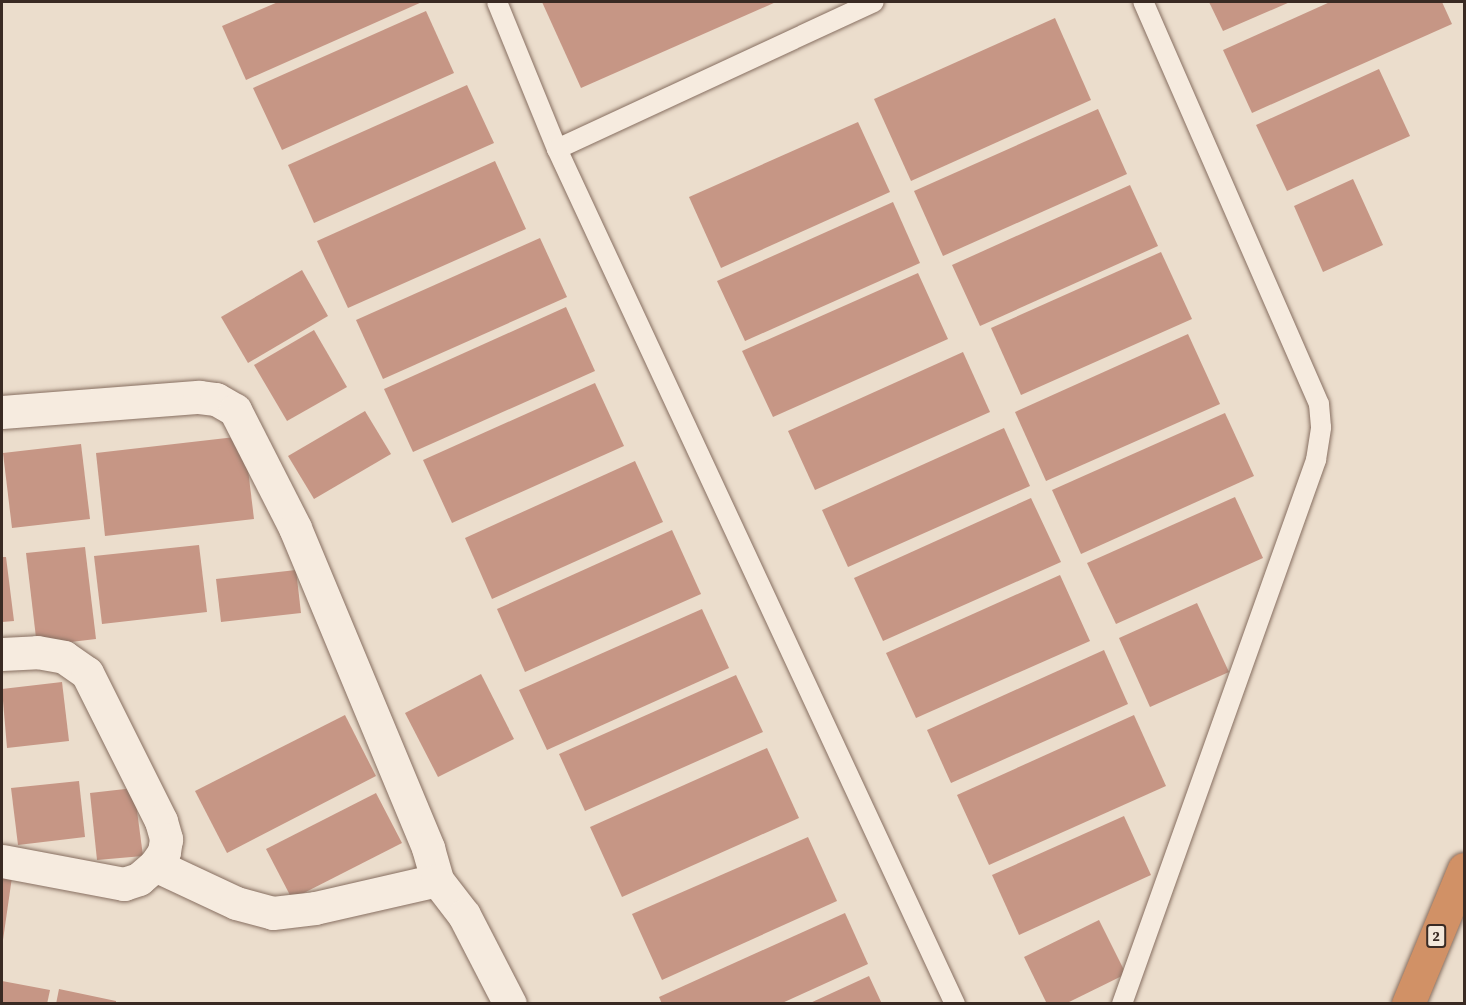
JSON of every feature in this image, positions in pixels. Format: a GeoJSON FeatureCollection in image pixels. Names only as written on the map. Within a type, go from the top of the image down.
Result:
{"type":"FeatureCollection","features":[{"type":"Feature","properties":{"kind":"highway","name":"2"},"geometry":{"type":"LineString","coordinates":[[1408,1004],[1464,869]]}},
{"type":"Feature","properties":{"kind":"street"},"geometry":{"type":"LineString","coordinates":[[2,412],[199,397],[216,399],[235,410],[295,528],[428,848],[437,880],[464,915],[510,1004]]}},
{"type":"Feature","properties":{"kind":"street"},"geometry":{"type":"LineString","coordinates":[[2,654],[37,652],[64,657],[87,673],[161,821],[166,839],[164,852],[155,865],[139,879],[123,884],[2,861]]}},
{"type":"Feature","properties":{"kind":"street"},"geometry":{"type":"LineString","coordinates":[[155,865],[236,903],[273,913],[315,908],[437,880]]}},
{"type":"Feature","properties":{"kind":"lane"},"geometry":{"type":"LineString","coordinates":[[496,2],[557,148],[956,1004]]}},
{"type":"Feature","properties":{"kind":"lane"},"geometry":{"type":"LineString","coordinates":[[557,148],[873,2]]}},
{"type":"Feature","properties":{"kind":"lane"},"geometry":{"type":"LineString","coordinates":[[1122,1004],[1316,460],[1321,427],[1319,404],[1143,2]]}},
{"type":"Feature","properties":{"kind":"building"},"geometry":{"type":"Polygon","coordinates":[[[278,2],[422,2],[246,80],[222,26],[278,2]]]}},
{"type":"Feature","properties":{"kind":"building"},"geometry":{"type":"Polygon","coordinates":[[[542,2],[776,2],[581,88],[542,2]]]}},
{"type":"Feature","properties":{"kind":"building"},"geometry":{"type":"Polygon","coordinates":[[[1209,2],[1290,2],[1223,31],[1209,2]]]}},
{"type":"Feature","properties":{"kind":"building"},"geometry":{"type":"Polygon","coordinates":[[[1330,2],[1442,2],[1452,24],[1252,113],[1223,50],[1330,2]]]}},
{"type":"Feature","properties":{"kind":"building"},"geometry":{"type":"Polygon","coordinates":[[[426,11],[454,73],[282,150],[253,88],[426,11]]]}},
{"type":"Feature","properties":{"kind":"building"},"geometry":{"type":"Polygon","coordinates":[[[1055,18],[1091,100],[911,181],[874,99],[1055,18]]]}},
{"type":"Feature","properties":{"kind":"building"},"geometry":{"type":"Polygon","coordinates":[[[1379,69],[1410,136],[1287,191],[1256,125],[1379,69]]]}},
{"type":"Feature","properties":{"kind":"building"},"geometry":{"type":"Polygon","coordinates":[[[467,85],[494,143],[314,223],[288,165],[467,85]]]}},
{"type":"Feature","properties":{"kind":"building"},"geometry":{"type":"Polygon","coordinates":[[[1098,109],[1127,174],[943,256],[914,191],[1098,109]]]}},
{"type":"Feature","properties":{"kind":"building"},"geometry":{"type":"Polygon","coordinates":[[[858,122],[890,192],[721,268],[689,197],[858,122]]]}},
{"type":"Feature","properties":{"kind":"building"},"geometry":{"type":"Polygon","coordinates":[[[495,161],[526,229],[348,308],[317,241],[495,161]]]}},
{"type":"Feature","properties":{"kind":"building"},"geometry":{"type":"Polygon","coordinates":[[[1353,179],[1383,245],[1323,272],[1294,206],[1353,179]]]}},
{"type":"Feature","properties":{"kind":"building"},"geometry":{"type":"Polygon","coordinates":[[[1130,185],[1158,246],[980,326],[952,265],[1130,185]]]}},
{"type":"Feature","properties":{"kind":"building"},"geometry":{"type":"Polygon","coordinates":[[[893,202],[920,263],[745,341],[717,281],[893,202]]]}},
{"type":"Feature","properties":{"kind":"building"},"geometry":{"type":"Polygon","coordinates":[[[540,238],[567,297],[383,379],[356,320],[540,238]]]}},
{"type":"Feature","properties":{"kind":"building"},"geometry":{"type":"Polygon","coordinates":[[[1161,252],[1192,319],[1021,395],[991,328],[1161,252]]]}},
{"type":"Feature","properties":{"kind":"building"},"geometry":{"type":"Polygon","coordinates":[[[302,270],[328,316],[248,363],[221,317],[302,270]]]}},
{"type":"Feature","properties":{"kind":"building"},"geometry":{"type":"Polygon","coordinates":[[[918,273],[948,339],[773,417],[742,351],[918,273]]]}},
{"type":"Feature","properties":{"kind":"building"},"geometry":{"type":"Polygon","coordinates":[[[566,307],[595,371],[413,452],[384,389],[566,307]]]}},
{"type":"Feature","properties":{"kind":"building"},"geometry":{"type":"Polygon","coordinates":[[[314,330],[347,387],[287,421],[254,365],[314,330]]]}},
{"type":"Feature","properties":{"kind":"building"},"geometry":{"type":"Polygon","coordinates":[[[1188,334],[1220,404],[1046,481],[1015,412],[1188,334]]]}},
{"type":"Feature","properties":{"kind":"building"},"geometry":{"type":"Polygon","coordinates":[[[963,352],[990,412],[815,490],[788,431],[963,352]]]}},
{"type":"Feature","properties":{"kind":"building"},"geometry":{"type":"Polygon","coordinates":[[[595,383],[624,446],[452,523],[423,460],[595,383]]]}},
{"type":"Feature","properties":{"kind":"building"},"geometry":{"type":"Polygon","coordinates":[[[365,411],[391,454],[314,499],[288,456],[365,411]]]}},
{"type":"Feature","properties":{"kind":"building"},"geometry":{"type":"Polygon","coordinates":[[[1225,413],[1254,476],[1081,554],[1052,490],[1225,413]]]}},
{"type":"Feature","properties":{"kind":"building"},"geometry":{"type":"Polygon","coordinates":[[[1004,428],[1030,486],[848,567],[822,510],[1004,428]]]}},
{"type":"Feature","properties":{"kind":"building"},"geometry":{"type":"Polygon","coordinates":[[[244,436],[254,519],[105,536],[96,453],[244,436]]]}},
{"type":"Feature","properties":{"kind":"building"},"geometry":{"type":"Polygon","coordinates":[[[81,444],[90,519],[12,528],[3,453],[81,444]]]}},
{"type":"Feature","properties":{"kind":"building"},"geometry":{"type":"Polygon","coordinates":[[[635,461],[663,522],[492,599],[465,538],[635,461]]]}},
{"type":"Feature","properties":{"kind":"building"},"geometry":{"type":"Polygon","coordinates":[[[1235,497],[1263,558],[1116,624],[1087,563],[1235,497]]]}},
{"type":"Feature","properties":{"kind":"building"},"geometry":{"type":"Polygon","coordinates":[[[1031,498],[1061,562],[883,641],[854,578],[1031,498]]]}},
{"type":"Feature","properties":{"kind":"building"},"geometry":{"type":"Polygon","coordinates":[[[672,530],[701,594],[525,672],[497,609],[672,530]]]}},
{"type":"Feature","properties":{"kind":"building"},"geometry":{"type":"Polygon","coordinates":[[[199,545],[207,612],[102,624],[94,556],[199,545]]]}},
{"type":"Feature","properties":{"kind":"building"},"geometry":{"type":"Polygon","coordinates":[[[85,547],[96,639],[37,646],[26,553],[85,547]]]}},
{"type":"Feature","properties":{"kind":"building"},"geometry":{"type":"Polygon","coordinates":[[[2,557],[6,557],[14,621],[2,622],[2,557]]]}},
{"type":"Feature","properties":{"kind":"building"},"geometry":{"type":"Polygon","coordinates":[[[296,570],[301,613],[221,622],[216,579],[296,570]]]}},
{"type":"Feature","properties":{"kind":"building"},"geometry":{"type":"Polygon","coordinates":[[[1060,575],[1090,641],[916,718],[886,653],[1060,575]]]}},
{"type":"Feature","properties":{"kind":"building"},"geometry":{"type":"Polygon","coordinates":[[[1197,603],[1229,672],[1150,707],[1119,638],[1197,603]]]}},
{"type":"Feature","properties":{"kind":"building"},"geometry":{"type":"Polygon","coordinates":[[[702,609],[729,668],[547,750],[519,690],[702,609]]]}},
{"type":"Feature","properties":{"kind":"building"},"geometry":{"type":"Polygon","coordinates":[[[1104,650],[1128,704],[951,783],[927,730],[1104,650]]]}},
{"type":"Feature","properties":{"kind":"building"},"geometry":{"type":"Polygon","coordinates":[[[481,674],[514,739],[438,777],[405,713],[481,674]]]}},
{"type":"Feature","properties":{"kind":"building"},"geometry":{"type":"Polygon","coordinates":[[[736,675],[763,732],[585,811],[559,754],[736,675]]]}},
{"type":"Feature","properties":{"kind":"building"},"geometry":{"type":"Polygon","coordinates":[[[62,682],[69,741],[7,748],[2,689],[62,682]]]}},
{"type":"Feature","properties":{"kind":"building"},"geometry":{"type":"Polygon","coordinates":[[[345,715],[376,776],[227,853],[195,791],[345,715]]]}},
{"type":"Feature","properties":{"kind":"building"},"geometry":{"type":"Polygon","coordinates":[[[1134,715],[1166,786],[989,865],[957,795],[1134,715]]]}},
{"type":"Feature","properties":{"kind":"building"},"geometry":{"type":"Polygon","coordinates":[[[767,748],[799,818],[622,897],[590,827],[767,748]]]}},
{"type":"Feature","properties":{"kind":"building"},"geometry":{"type":"Polygon","coordinates":[[[79,781],[85,837],[18,845],[11,788],[79,781]]]}},
{"type":"Feature","properties":{"kind":"building"},"geometry":{"type":"Polygon","coordinates":[[[134,788],[143,856],[97,860],[90,793],[134,788]]]}},
{"type":"Feature","properties":{"kind":"building"},"geometry":{"type":"Polygon","coordinates":[[[376,793],[402,843],[292,899],[266,849],[376,793]]]}},
{"type":"Feature","properties":{"kind":"building"},"geometry":{"type":"Polygon","coordinates":[[[1124,816],[1151,875],[1019,935],[992,875],[1124,816]]]}},
{"type":"Feature","properties":{"kind":"building"},"geometry":{"type":"Polygon","coordinates":[[[808,837],[837,901],[662,980],[632,914],[808,837]]]}},
{"type":"Feature","properties":{"kind":"building"},"geometry":{"type":"Polygon","coordinates":[[[2,875],[12,877],[3,940],[2,940],[2,875]]]}},
{"type":"Feature","properties":{"kind":"building"},"geometry":{"type":"Polygon","coordinates":[[[845,913],[868,964],[780,1004],[662,1004],[659,997],[845,913]]]}},
{"type":"Feature","properties":{"kind":"building"},"geometry":{"type":"Polygon","coordinates":[[[1099,920],[1126,974],[1065,1004],[1047,1004],[1024,957],[1099,920]]]}},
{"type":"Feature","properties":{"kind":"building"},"geometry":{"type":"Polygon","coordinates":[[[869,976],[882,1004],[808,1004],[869,976]]]}},
{"type":"Feature","properties":{"kind":"building"},"geometry":{"type":"Polygon","coordinates":[[[2,981],[50,990],[47,1004],[2,1004],[2,981]]]}},
{"type":"Feature","properties":{"kind":"building"},"geometry":{"type":"Polygon","coordinates":[[[59,989],[116,1001],[116,1004],[56,1004],[59,989]]]}}]}
